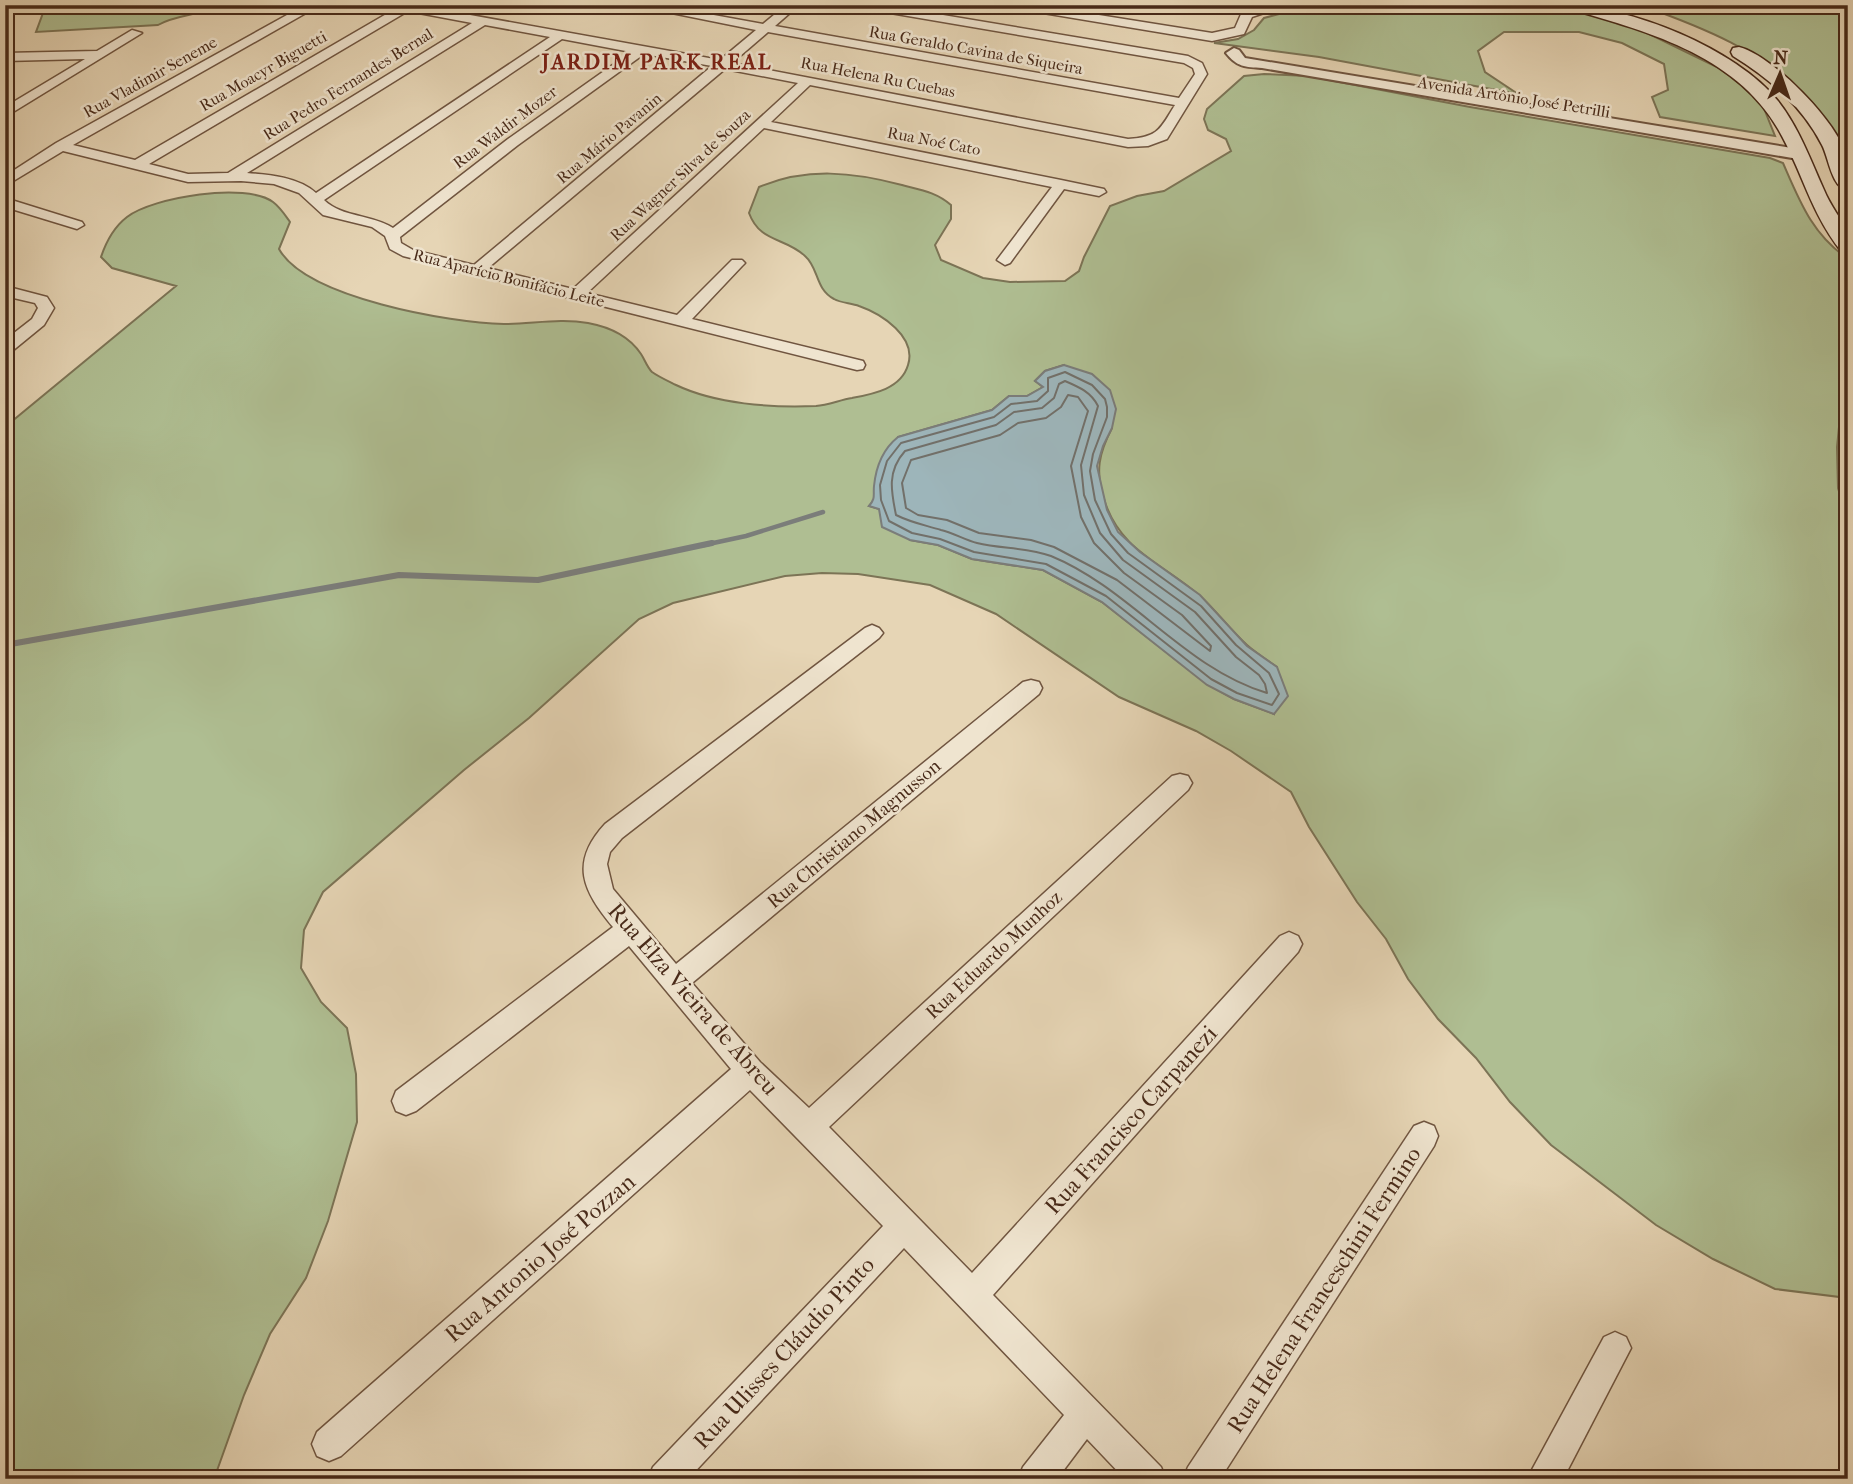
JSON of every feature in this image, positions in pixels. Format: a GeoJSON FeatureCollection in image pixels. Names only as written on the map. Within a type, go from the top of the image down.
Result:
{"type":"FeatureCollection","features":[{"type":"Feature","properties":{"kind":"main road"},"geometry":{"type":"LineString","coordinates":[[1572,5],[1642,26],[1726,65],[1755,86],[1776,110],[1827,222],[1848,247]]}},
{"type":"Feature","properties":{"kind":"main road"},"geometry":{"type":"LineString","coordinates":[[1630,5],[1690,26],[1723,43],[1787,85],[1812,112],[1835,149],[1846,179]]}},
{"type":"Feature","properties":{"kind":"main road"},"geometry":{"type":"LineString","coordinates":[[1797,152],[1835,149]]}},
{"type":"Feature","properties":{"kind":"main road"},"geometry":{"type":"LineString","coordinates":[[1797,152],[1846,179]]}},
{"type":"Feature","properties":{"kind":"street","name":"Rua Vladimir Seneme"},"geometry":{"type":"LineString","coordinates":[[5,182],[61,146],[314,5]]}},
{"type":"Feature","properties":{"kind":"street"},"geometry":{"type":"LineString","coordinates":[[436,13],[449,5]]}},
{"type":"Feature","properties":{"kind":"street","name":"Rua Geraldo Cavina de Siqueira"},"geometry":{"type":"LineString","coordinates":[[638,5],[1185,103]]}},
{"type":"Feature","properties":{"kind":"street","name":"Rua Mário Pavanin"},"geometry":{"type":"LineString","coordinates":[[477,270],[725,65],[793,5]]}},
{"type":"Feature","properties":{"kind":"street"},"geometry":{"type":"LineString","coordinates":[[860,5],[1188,60],[1199,68],[1201,74],[1185,103]]}},
{"type":"Feature","properties":{"kind":"street"},"geometry":{"type":"LineString","coordinates":[[1013,5],[1140,21],[1219,37],[1240,31],[1249,10],[1282,5]]}},
{"type":"Feature","properties":{"kind":"street","name":"Rua Helena Ru Cuebas"},"geometry":{"type":"LineString","coordinates":[[400,6],[725,65],[1128,143],[1148,142],[1162,136],[1185,103]]}},
{"type":"Feature","properties":{"kind":"street","name":"Rua Moacyr Biguetti"},"geometry":{"type":"LineString","coordinates":[[137,165],[400,6]]}},
{"type":"Feature","properties":{"kind":"street","name":"Rua Pedro Fernandes Bernal"},"geometry":{"type":"LineString","coordinates":[[231,177],[482,21]]}},
{"type":"Feature","properties":{"kind":"street"},"geometry":{"type":"LineString","coordinates":[[5,113],[135,33]]}},
{"type":"Feature","properties":{"kind":"street"},"geometry":{"type":"LineString","coordinates":[[316,199],[559,36]]}},
{"type":"Feature","properties":{"kind":"street","name":"Rua Waldir Mozer"},"geometry":{"type":"LineString","coordinates":[[393,235],[513,142],[640,51]]}},
{"type":"Feature","properties":{"kind":"street"},"geometry":{"type":"LineString","coordinates":[[5,57],[102,55]]}},
{"type":"Feature","properties":{"kind":"street","name":"Avenida Artônio José Petrilli"},"geometry":{"type":"LineString","coordinates":[[1238,58],[1797,152]]}},
{"type":"Feature","properties":{"kind":"street","name":"Rua Wagner Silva de Souza"},"geometry":{"type":"LineString","coordinates":[[577,294],[807,81]]}},
{"type":"Feature","properties":{"kind":"street","name":"Rua Noé Cato"},"geometry":{"type":"LineString","coordinates":[[762,124],[1099,191]]}},
{"type":"Feature","properties":{"kind":"street","name":"Rua Aparício Bonifácio Leite"},"geometry":{"type":"LineString","coordinates":[[61,146],[188,178],[276,180],[304,190],[328,212],[377,224],[393,235],[393,243],[403,251],[857,365]]}},
{"type":"Feature","properties":{"kind":"street"},"geometry":{"type":"LineString","coordinates":[[1005,260],[1061,184]]}},
{"type":"Feature","properties":{"kind":"street"},"geometry":{"type":"LineString","coordinates":[[5,202],[77,225]]}},
{"type":"Feature","properties":{"kind":"street"},"geometry":{"type":"LineString","coordinates":[[681,321],[737,262]]}},
{"type":"Feature","properties":{"kind":"street"},"geometry":{"type":"LineString","coordinates":[[5,291],[41,300],[46,305],[46,311],[38,322],[5,348]]}},
{"type":"Feature","properties":{"kind":"street","name":"Rua Elza Vieira de Abreu"},"geometry":{"type":"LineString","coordinates":[[872,633],[622,822],[605,838],[595,857],[595,877],[603,895],[750,1071],[809,1127],[1149,1479]]}},
{"type":"Feature","properties":{"kind":"street","name":"Rua Christiano Magnusson"},"geometry":{"type":"LineString","coordinates":[[676,980],[1031,688]]}},
{"type":"Feature","properties":{"kind":"street","name":"Rua Eduardo Munhoz"},"geometry":{"type":"LineString","coordinates":[[809,1127],[1180,783]]}},
{"type":"Feature","properties":{"kind":"street"},"geometry":{"type":"LineString","coordinates":[[406,1101],[632,928]]}},
{"type":"Feature","properties":{"kind":"street","name":"Rua Francisco Carpanezi"},"geometry":{"type":"LineString","coordinates":[[972,1296],[1289,944]]}},
{"type":"Feature","properties":{"kind":"street","name":"Rua Antonio José Pozzan"},"geometry":{"type":"LineString","coordinates":[[330,1444],[750,1071]]}},
{"type":"Feature","properties":{"kind":"street","name":"Rua Helena Franceschini Fermino"},"geometry":{"type":"LineString","coordinates":[[1200,1479],[1424,1136]]}},
{"type":"Feature","properties":{"kind":"street","name":"Rua Ulisses Cláudio Pinto"},"geometry":{"type":"LineString","coordinates":[[665,1479],[903,1227]]}},
{"type":"Feature","properties":{"kind":"street"},"geometry":{"type":"LineString","coordinates":[[1544,1479],[1615,1348]]}},
{"type":"Feature","properties":{"kind":"street"},"geometry":{"type":"LineString","coordinates":[[1035,1479],[1086,1414]]}},
{"type":"Feature","properties":{"kind":"green space"},"geometry":{"type":"Polygon","coordinates":[[[46,5],[219,5],[158,25],[36,32],[46,5]]]}},
{"type":"Feature","properties":{"kind":"green space"},"geometry":{"type":"Polygon","coordinates":[[[1373,5],[1558,5],[1639,29],[1719,68],[1744,87],[1763,106],[1775,136],[1660,117],[1652,97],[1668,90],[1664,64],[1622,43],[1579,32],[1504,32],[1478,51],[1485,72],[1518,94],[1319,57],[1214,43],[1238,39],[1254,30],[1264,18],[1290,11],[1362,9],[1373,5]]]}},
{"type":"Feature","properties":{"kind":"green space"},"geometry":{"type":"Polygon","coordinates":[[[1640,5],[1848,5],[1848,142],[1838,140],[1814,104],[1792,83],[1752,54],[1709,32],[1640,5]]]}},
{"type":"Feature","properties":{"kind":"green space"},"geometry":{"type":"Polygon","coordinates":[[[1244,76],[1308,76],[1470,107],[1770,158],[1783,163],[1816,228],[1848,259],[1848,419],[1839,427],[1837,447],[1838,488],[1848,521],[1848,1298],[1775,1289],[1713,1259],[1656,1225],[1551,1145],[1510,1102],[1476,1058],[1438,1019],[1408,979],[1386,939],[1357,902],[1309,827],[1291,792],[1231,751],[1196,731],[1119,697],[996,614],[930,585],[858,574],[785,576],[673,603],[639,619],[529,718],[464,770],[323,892],[304,930],[301,968],[321,1002],[347,1028],[356,1074],[357,1122],[328,1221],[306,1278],[270,1334],[244,1395],[214,1479],[5,1479],[5,427],[176,286],[112,268],[101,257],[118,225],[140,210],[178,198],[222,193],[260,196],[276,204],[290,222],[279,249],[294,266],[318,281],[348,294],[450,319],[504,324],[567,321],[596,325],[618,333],[631,342],[652,372],[708,397],[781,406],[820,405],[877,392],[893,385],[908,365],[907,345],[896,328],[878,315],[828,295],[805,256],[760,230],[749,213],[759,187],[795,176],[830,174],[866,177],[922,190],[951,205],[951,219],[935,245],[941,260],[983,278],[1010,282],[1065,281],[1079,271],[1110,206],[1137,196],[1164,191],[1231,151],[1226,139],[1208,130],[1204,119],[1207,109],[1244,76]],[[1064,365],[1045,371],[1035,381],[1043,387],[1027,396],[1009,396],[992,410],[898,437],[875,499],[869,506],[879,509],[910,540],[938,545],[972,559],[1043,570],[1102,602],[1207,684],[1234,699],[1274,714],[1277,667],[1247,645],[1199,595],[1143,554],[1120,531],[1111,516],[1101,489],[1099,471],[1101,454],[1112,428],[1064,365]]]}},
{"type":"Feature","properties":{"kind":"water"},"geometry":{"type":"Polygon","coordinates":[[[1064,365],[1092,374],[1110,390],[1116,409],[1112,428],[1097,466],[1107,510],[1118,532],[1140,552],[1200,595],[1247,646],[1277,667],[1288,696],[1274,714],[1234,699],[1207,685],[1102,602],[1043,570],[972,559],[938,545],[910,540],[882,527],[879,509],[869,506],[873,499],[881,458],[898,437],[992,410],[1009,396],[1027,396],[1043,387],[1035,381],[1045,371],[1064,365]]]}},
{"type":"Feature","properties":{"kind":"waterway"},"geometry":{"type":"LineString","coordinates":[[704,545],[746,536],[823,512]]}},
{"type":"Feature","properties":{"kind":"waterway"},"geometry":{"type":"LineString","coordinates":[[5,645],[399,575],[538,580],[712,543]]}},
{"type":"Feature","properties":{"kind":"district","name":"JARDIM PARK REAL"},"geometry":{"type":"Point","coordinates":[657,62]}}]}
